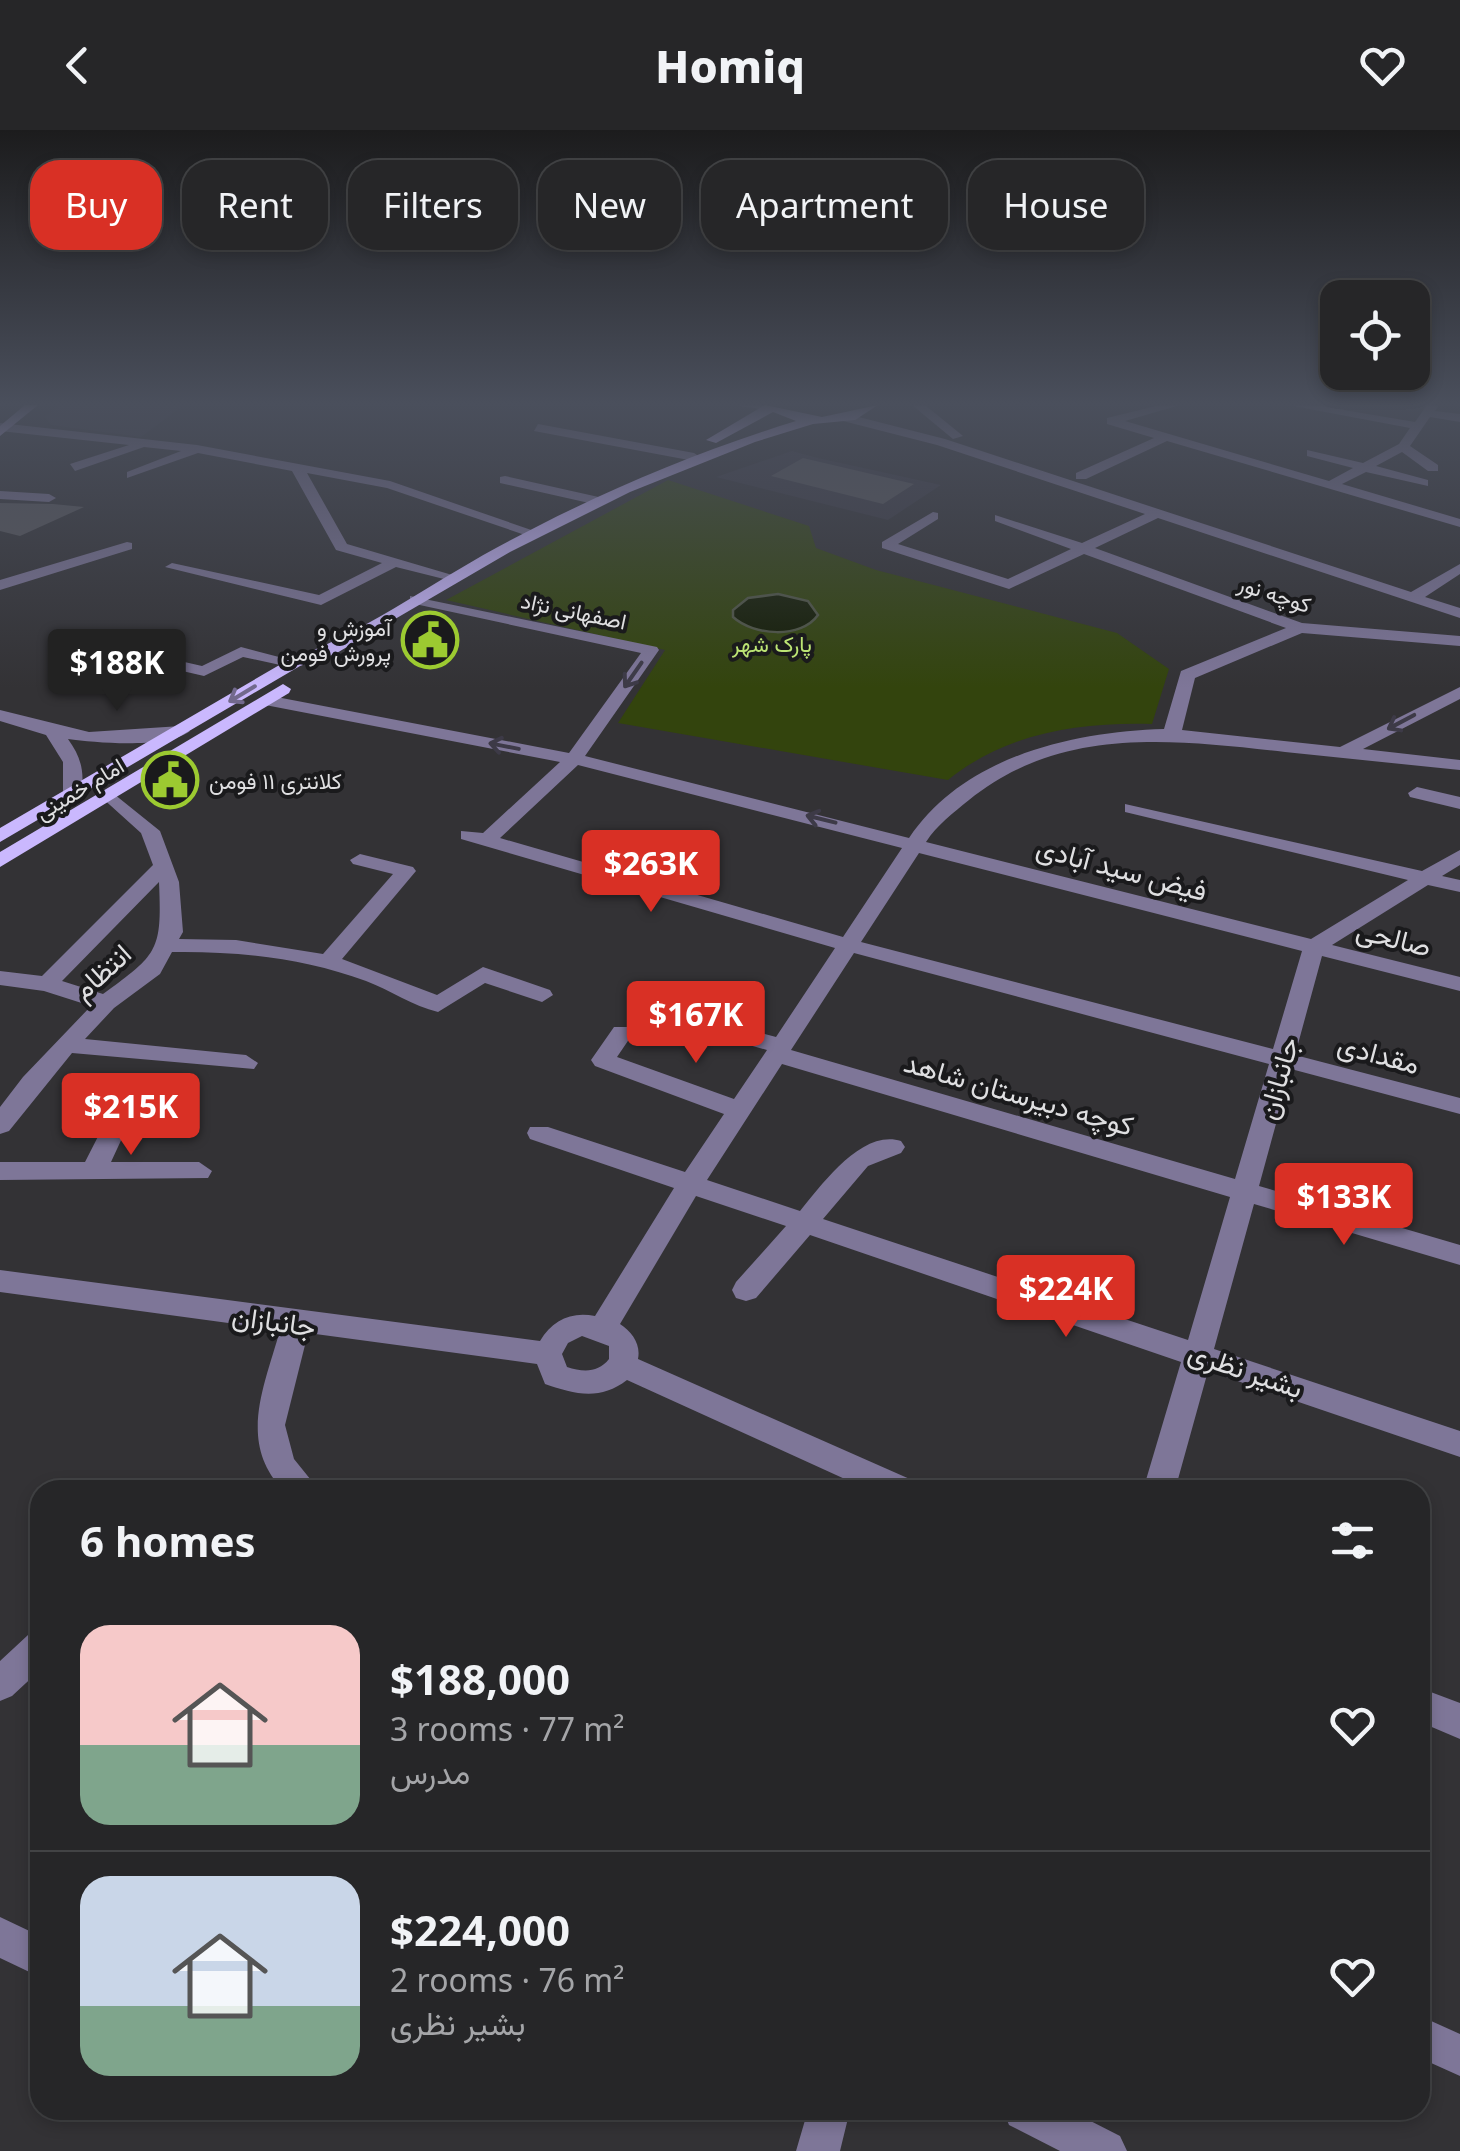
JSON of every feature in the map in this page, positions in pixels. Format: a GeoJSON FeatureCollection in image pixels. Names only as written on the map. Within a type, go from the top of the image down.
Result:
{"type":"FeatureCollection","features":[{"type":"Feature","properties":{"kind":"main road","name":"امام خمینی"},"geometry":{"type":"LineString","coordinates":[[0,836],[294,663],[329,651],[452,578],[602,499]]}},
{"type":"Feature","properties":{"kind":"main road","name":"امام خمینی"},"geometry":{"type":"LineString","coordinates":[[0,861],[266,700],[314,669],[329,651]]}},
{"type":"Feature","properties":{"kind":"street"},"geometry":{"type":"LineString","coordinates":[[315,499],[341,547],[452,578]]}},
{"type":"Feature","properties":{"kind":"street"},"geometry":{"type":"LineString","coordinates":[[433,499],[533,533]]}},
{"type":"Feature","properties":{"kind":"street"},"geometry":{"type":"LineString","coordinates":[[591,499],[598,501]]}},
{"type":"Feature","properties":{"kind":"street"},"geometry":{"type":"LineString","coordinates":[[1115,499],[1421,593],[1460,599]]}},
{"type":"Feature","properties":{"kind":"street"},"geometry":{"type":"LineString","coordinates":[[1149,499],[1421,593],[1460,612]]}},
{"type":"Feature","properties":{"kind":"street"},"geometry":{"type":"LineString","coordinates":[[1379,499],[1460,523]]}},
{"type":"Feature","properties":{"kind":"street"},"geometry":{"type":"LineString","coordinates":[[934,516],[887,545],[1009,584],[1157,513]]}},
{"type":"Feature","properties":{"kind":"street","name":"کوچه نور"},"geometry":{"type":"LineString","coordinates":[[1000,518],[1300,628],[1460,642]]}},
{"type":"Feature","properties":{"kind":"street"},"geometry":{"type":"LineString","coordinates":[[879,524],[907,532]]}},
{"type":"Feature","properties":{"kind":"street"},"geometry":{"type":"LineString","coordinates":[[0,585],[126,546]]}},
{"type":"Feature","properties":{"kind":"street"},"geometry":{"type":"LineString","coordinates":[[172,567],[321,600],[394,562]]}},
{"type":"Feature","properties":{"kind":"street"},"geometry":{"type":"LineString","coordinates":[[1421,593],[1460,568]]}},
{"type":"Feature","properties":{"kind":"street","name":"اصفهانی نژاد"},"geometry":{"type":"LineString","coordinates":[[415,599],[650,650],[574,759]]}},
{"type":"Feature","properties":{"kind":"street"},"geometry":{"type":"LineString","coordinates":[[1172,734],[1187,675],[1300,628]]}},
{"type":"Feature","properties":{"kind":"street"},"geometry":{"type":"LineString","coordinates":[[106,649],[204,671],[242,652],[294,663]]}},
{"type":"Feature","properties":{"kind":"street"},"geometry":{"type":"LineString","coordinates":[[266,700],[574,759],[916,842]]}},
{"type":"Feature","properties":{"kind":"street"},"geometry":{"type":"LineString","coordinates":[[1342,753],[1455,700]]}},
{"type":"Feature","properties":{"kind":"street"},"geometry":{"type":"LineString","coordinates":[[0,715],[55,735],[124,738],[181,731]]}},
{"type":"Feature","properties":{"kind":"street"},"geometry":{"type":"LineString","coordinates":[[604,1326],[738,1110],[928,824],[990,774],[1065,745],[1116,736],[1172,734],[1460,765]]}},
{"type":"Feature","properties":{"kind":"street"},"geometry":{"type":"LineString","coordinates":[[55,735],[70,752],[76,773],[72,794]]}},
{"type":"Feature","properties":{"kind":"street","name":"مقدادی"},"geometry":{"type":"LineString","coordinates":[[574,759],[477,838],[848,945],[1460,1106]]}},
{"type":"Feature","properties":{"kind":"street"},"geometry":{"type":"LineString","coordinates":[[1417,793],[1460,803]]}},
{"type":"Feature","properties":{"kind":"street","name":"انتظام"},"geometry":{"type":"LineString","coordinates":[[0,1125],[106,1003],[152,969],[172,932],[168,882],[150,831],[109,796]]}},
{"type":"Feature","properties":{"kind":"street"},"geometry":{"type":"LineString","coordinates":[[1132,808],[1460,886]]}},
{"type":"Feature","properties":{"kind":"street","name":"فیض سید آبادی"},"geometry":{"type":"LineString","coordinates":[[916,842],[1314,947]]}},
{"type":"Feature","properties":{"kind":"street"},"geometry":{"type":"LineString","coordinates":[[1314,947],[1460,856]]}},
{"type":"Feature","properties":{"kind":"street"},"geometry":{"type":"LineString","coordinates":[[330,960],[406,870],[360,860]]}},
{"type":"Feature","properties":{"kind":"street"},"geometry":{"type":"LineString","coordinates":[[47,984],[163,866]]}},
{"type":"Feature","properties":{"kind":"street"},"geometry":{"type":"LineString","coordinates":[[164,946],[212,944],[330,960],[401,986],[438,1005],[483,974],[542,995]]}},
{"type":"Feature","properties":{"kind":"street","name":"صالحی"},"geometry":{"type":"LineString","coordinates":[[1314,947],[1460,984]]}},
{"type":"Feature","properties":{"kind":"street","name":"جانبازان"},"geometry":{"type":"LineString","coordinates":[[1162,1480],[1314,947]]}},
{"type":"Feature","properties":{"kind":"street"},"geometry":{"type":"LineString","coordinates":[[0,978],[47,984],[106,1003]]}},
{"type":"Feature","properties":{"kind":"street","name":"کوچه دبیرستان شاهد"},"geometry":{"type":"LineString","coordinates":[[658,1012],[1460,1254]]}},
{"type":"Feature","properties":{"kind":"street"},"geometry":{"type":"LineString","coordinates":[[622,1032],[603,1060],[738,1110]]}},
{"type":"Feature","properties":{"kind":"street"},"geometry":{"type":"LineString","coordinates":[[67,1045],[246,1063]]}},
{"type":"Feature","properties":{"kind":"street"},"geometry":{"type":"LineString","coordinates":[[94,1170],[118,1121]]}},
{"type":"Feature","properties":{"kind":"street","name":"بشیر نظری"},"geometry":{"type":"LineString","coordinates":[[539,1133],[1198,1352],[1460,1444]]}},
{"type":"Feature","properties":{"kind":"street"},"geometry":{"type":"LineString","coordinates":[[746,1290],[859,1160],[892,1147]]}},
{"type":"Feature","properties":{"kind":"street"},"geometry":{"type":"LineString","coordinates":[[0,1170],[198,1172]]}},
{"type":"Feature","properties":{"kind":"street","name":"جانبازان"},"geometry":{"type":"LineString","coordinates":[[0,1282],[548,1354]]}},
{"type":"Feature","properties":{"kind":"street"},"geometry":{"type":"LineString","coordinates":[[293,1480],[280,1466],[270,1425],[296,1323]]}},
{"type":"Feature","properties":{"kind":"street"},"geometry":{"type":"LineString","coordinates":[[580,1324],[604,1326],[619,1335],[626,1349],[623,1365],[604,1382],[578,1386],[555,1375],[548,1354],[558,1335],[580,1324]]}},
{"type":"Feature","properties":{"kind":"street"},"geometry":{"type":"LineString","coordinates":[[623,1365],[879,1480]]}},
{"type":"Feature","properties":{"kind":"street"},"geometry":{"type":"LineString","coordinates":[[0,1684],[30,1656]]}},
{"type":"Feature","properties":{"kind":"street"},"geometry":{"type":"LineString","coordinates":[[1430,1709],[1460,1721]]}},
{"type":"Feature","properties":{"kind":"street"},"geometry":{"type":"LineString","coordinates":[[0,1937],[30,1952]]}},
{"type":"Feature","properties":{"kind":"street"},"geometry":{"type":"LineString","coordinates":[[1430,2042],[1460,2055]]}},
{"type":"Feature","properties":{"kind":"street"},"geometry":{"type":"LineString","coordinates":[[818,2151],[826,2120]]}},
{"type":"Feature","properties":{"kind":"street"},"geometry":{"type":"LineString","coordinates":[[1044,2120],[1105,2151]]}},
{"type":"Feature","properties":{"kind":"shaded area"},"geometry":{"type":"Polygon","coordinates":[[[805,499],[919,499],[888,520],[805,499]]]}},
{"type":"Feature","properties":{"kind":"shaded area"},"geometry":{"type":"Polygon","coordinates":[[[778,594],[808,601],[818,615],[800,628],[777,632],[753,628],[733,617],[733,610],[748,598],[778,594]]]}},
{"type":"Feature","properties":{"kind":"green space","name":"پارک شهر"},"geometry":{"type":"Polygon","coordinates":[[[632,499],[727,499],[809,526],[816,548],[876,570],[1117,633],[1169,669],[1152,724],[1097,725],[1044,734],[994,751],[948,780],[618,723],[665,650],[446,600],[632,499]]]}},
{"type":"Feature","properties":{"kind":"building"},"geometry":{"type":"Polygon","coordinates":[[[0,503],[84,507],[20,536],[0,531],[0,503]]]}},
{"type":"Feature","properties":{"kind":"place","name":"آموزش و پرورش فومن"},"geometry":{"type":"Point","coordinates":[430,640]}},
{"type":"Feature","properties":{"kind":"place","name":"کلانتری ۱۱ فومن"},"geometry":{"type":"Point","coordinates":[170,780]}}]}
